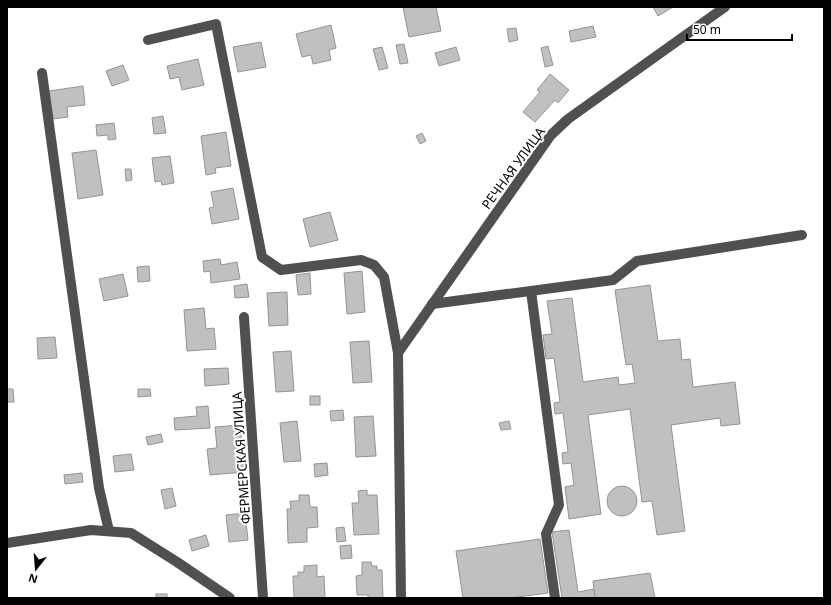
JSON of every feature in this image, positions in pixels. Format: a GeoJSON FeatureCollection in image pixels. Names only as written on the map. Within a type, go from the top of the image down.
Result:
{"type":"FeatureCollection","features":[{"type":"Feature","properties":{"kind":"street","name":"РЕЧНАЯ УЛИЦА"},"geometry":{"type":"LineString","coordinates":[[398,353],[551,135],[568,119],[726,7]]}},
{"type":"Feature","properties":{"kind":"street"},"geometry":{"type":"LineString","coordinates":[[148,40],[216,24],[262,257],[281,270],[361,260],[374,265],[384,276],[398,353],[401,598]]}},
{"type":"Feature","properties":{"kind":"street"},"geometry":{"type":"LineString","coordinates":[[42,73],[99,488],[108,531]]}},
{"type":"Feature","properties":{"kind":"street"},"geometry":{"type":"LineString","coordinates":[[432,304],[613,280],[637,261],[802,235]]}},
{"type":"Feature","properties":{"kind":"street"},"geometry":{"type":"LineString","coordinates":[[531,291],[559,505],[546,534],[555,598]]}},
{"type":"Feature","properties":{"kind":"street","name":"ФЕРМЕРСКАЯ УЛИЦА"},"geometry":{"type":"LineString","coordinates":[[244,317],[263,598]]}},
{"type":"Feature","properties":{"kind":"street"},"geometry":{"type":"LineString","coordinates":[[7,543],[92,530],[131,532],[230,598]]}},
{"type":"Feature","properties":{"kind":"building"},"geometry":{"type":"Polygon","coordinates":[[[403,7],[436,7],[441,31],[409,37],[403,7]]]}},
{"type":"Feature","properties":{"kind":"building"},"geometry":{"type":"Polygon","coordinates":[[[653,7],[673,7],[658,16],[653,7]]]}},
{"type":"Feature","properties":{"kind":"building"},"geometry":{"type":"Polygon","coordinates":[[[331,25],[336,48],[329,50],[331,60],[313,64],[311,55],[302,57],[296,34],[331,25]]]}},
{"type":"Feature","properties":{"kind":"building"},"geometry":{"type":"Polygon","coordinates":[[[593,26],[596,37],[571,42],[569,31],[593,26]]]}},
{"type":"Feature","properties":{"kind":"building"},"geometry":{"type":"Polygon","coordinates":[[[516,28],[518,40],[509,42],[507,29],[516,28]]]}},
{"type":"Feature","properties":{"kind":"building"},"geometry":{"type":"Polygon","coordinates":[[[261,42],[266,67],[238,72],[233,47],[261,42]]]}},
{"type":"Feature","properties":{"kind":"building"},"geometry":{"type":"Polygon","coordinates":[[[404,44],[408,63],[400,64],[396,45],[404,44]]]}},
{"type":"Feature","properties":{"kind":"building"},"geometry":{"type":"Polygon","coordinates":[[[548,46],[553,65],[545,67],[541,48],[548,46]]]}},
{"type":"Feature","properties":{"kind":"building"},"geometry":{"type":"Polygon","coordinates":[[[382,47],[388,68],[379,70],[373,49],[382,47]]]}},
{"type":"Feature","properties":{"kind":"building"},"geometry":{"type":"Polygon","coordinates":[[[456,47],[460,60],[439,66],[435,53],[456,47]]]}},
{"type":"Feature","properties":{"kind":"building"},"geometry":{"type":"Polygon","coordinates":[[[198,59],[204,85],[182,90],[179,77],[170,79],[167,66],[198,59]]]}},
{"type":"Feature","properties":{"kind":"building"},"geometry":{"type":"Polygon","coordinates":[[[123,65],[129,80],[112,86],[106,71],[123,65]]]}},
{"type":"Feature","properties":{"kind":"building"},"geometry":{"type":"Polygon","coordinates":[[[550,74],[569,90],[558,103],[555,100],[535,122],[523,112],[540,92],[537,90],[550,74]]]}},
{"type":"Feature","properties":{"kind":"building"},"geometry":{"type":"Polygon","coordinates":[[[83,86],[85,105],[67,107],[68,117],[53,119],[49,91],[83,86]]]}},
{"type":"Feature","properties":{"kind":"building"},"geometry":{"type":"Polygon","coordinates":[[[163,116],[166,133],[154,134],[152,118],[163,116]]]}},
{"type":"Feature","properties":{"kind":"building"},"geometry":{"type":"Polygon","coordinates":[[[114,123],[116,139],[108,140],[108,135],[97,136],[96,125],[114,123]]]}},
{"type":"Feature","properties":{"kind":"building"},"geometry":{"type":"Polygon","coordinates":[[[226,132],[231,166],[215,168],[216,173],[206,175],[201,136],[226,132]]]}},
{"type":"Feature","properties":{"kind":"building"},"geometry":{"type":"Polygon","coordinates":[[[422,133],[426,141],[420,144],[416,136],[422,133]]]}},
{"type":"Feature","properties":{"kind":"building"},"geometry":{"type":"Polygon","coordinates":[[[96,150],[103,195],[78,199],[72,153],[96,150]]]}},
{"type":"Feature","properties":{"kind":"building"},"geometry":{"type":"Polygon","coordinates":[[[170,156],[174,183],[162,185],[161,181],[155,182],[152,158],[170,156]]]}},
{"type":"Feature","properties":{"kind":"building"},"geometry":{"type":"Polygon","coordinates":[[[125,169],[131,169],[132,180],[126,181],[125,169]]]}},
{"type":"Feature","properties":{"kind":"building"},"geometry":{"type":"Polygon","coordinates":[[[233,188],[239,219],[212,224],[209,208],[214,207],[211,192],[233,188]]]}},
{"type":"Feature","properties":{"kind":"building"},"geometry":{"type":"Polygon","coordinates":[[[330,212],[338,240],[310,247],[303,219],[330,212]]]}},
{"type":"Feature","properties":{"kind":"building"},"geometry":{"type":"Polygon","coordinates":[[[220,259],[221,265],[237,262],[240,279],[211,283],[210,271],[204,272],[203,261],[220,259]]]}},
{"type":"Feature","properties":{"kind":"building"},"geometry":{"type":"Polygon","coordinates":[[[149,266],[150,281],[138,282],[137,267],[149,266]]]}},
{"type":"Feature","properties":{"kind":"building"},"geometry":{"type":"Polygon","coordinates":[[[362,271],[365,312],[347,314],[344,273],[362,271]]]}},
{"type":"Feature","properties":{"kind":"building"},"geometry":{"type":"Polygon","coordinates":[[[310,273],[311,294],[298,295],[296,275],[310,273]]]}},
{"type":"Feature","properties":{"kind":"building"},"geometry":{"type":"Polygon","coordinates":[[[123,274],[128,296],[104,301],[99,279],[123,274]]]}},
{"type":"Feature","properties":{"kind":"building"},"geometry":{"type":"Polygon","coordinates":[[[247,284],[249,297],[235,298],[234,286],[247,284]]]}},
{"type":"Feature","properties":{"kind":"building"},"geometry":{"type":"Polygon","coordinates":[[[650,285],[658,341],[680,339],[682,360],[690,359],[693,387],[735,382],[740,424],[721,426],[720,418],[671,425],[685,531],[657,535],[652,501],[642,502],[630,409],[588,415],[601,514],[569,519],[565,487],[574,485],[571,463],[563,464],[562,453],[568,452],[563,413],[555,414],[554,403],[560,402],[554,358],[546,359],[543,335],[552,334],[547,301],[572,298],[583,382],[618,377],[619,385],[635,383],[632,364],[626,365],[615,290],[650,285]]]}},
{"type":"Feature","properties":{"kind":"building"},"geometry":{"type":"Polygon","coordinates":[[[287,292],[288,325],[269,326],[267,293],[287,292]]]}},
{"type":"Feature","properties":{"kind":"building"},"geometry":{"type":"Polygon","coordinates":[[[204,308],[206,329],[214,328],[216,349],[187,351],[184,310],[204,308]]]}},
{"type":"Feature","properties":{"kind":"building"},"geometry":{"type":"Polygon","coordinates":[[[55,337],[57,358],[38,359],[37,338],[55,337]]]}},
{"type":"Feature","properties":{"kind":"building"},"geometry":{"type":"Polygon","coordinates":[[[369,341],[372,382],[353,383],[350,342],[369,341]]]}},
{"type":"Feature","properties":{"kind":"building"},"geometry":{"type":"Polygon","coordinates":[[[291,351],[294,391],[276,392],[273,352],[291,351]]]}},
{"type":"Feature","properties":{"kind":"building"},"geometry":{"type":"Polygon","coordinates":[[[228,368],[229,384],[205,386],[204,369],[228,368]]]}},
{"type":"Feature","properties":{"kind":"building"},"geometry":{"type":"Polygon","coordinates":[[[7,389],[13,389],[14,402],[7,402],[7,389]]]}},
{"type":"Feature","properties":{"kind":"building"},"geometry":{"type":"Polygon","coordinates":[[[138,389],[150,389],[151,396],[138,397],[138,389]]]}},
{"type":"Feature","properties":{"kind":"building"},"geometry":{"type":"Polygon","coordinates":[[[310,396],[320,396],[320,405],[310,405],[310,396]]]}},
{"type":"Feature","properties":{"kind":"building"},"geometry":{"type":"Polygon","coordinates":[[[208,406],[210,428],[175,430],[174,418],[197,416],[196,407],[208,406]]]}},
{"type":"Feature","properties":{"kind":"building"},"geometry":{"type":"Polygon","coordinates":[[[343,410],[344,420],[331,421],[330,411],[343,410]]]}},
{"type":"Feature","properties":{"kind":"building"},"geometry":{"type":"Polygon","coordinates":[[[373,416],[376,456],[356,457],[354,417],[373,416]]]}},
{"type":"Feature","properties":{"kind":"building"},"geometry":{"type":"Polygon","coordinates":[[[297,421],[301,461],[284,462],[280,423],[297,421]]]}},
{"type":"Feature","properties":{"kind":"building"},"geometry":{"type":"Polygon","coordinates":[[[509,421],[511,429],[501,430],[499,423],[509,421]]]}},
{"type":"Feature","properties":{"kind":"building"},"geometry":{"type":"Polygon","coordinates":[[[240,425],[244,472],[210,475],[207,449],[217,448],[215,427],[240,425]]]}},
{"type":"Feature","properties":{"kind":"building"},"geometry":{"type":"Polygon","coordinates":[[[161,434],[163,442],[148,445],[146,437],[161,434]]]}},
{"type":"Feature","properties":{"kind":"building"},"geometry":{"type":"Polygon","coordinates":[[[131,454],[134,470],[115,472],[113,456],[131,454]]]}},
{"type":"Feature","properties":{"kind":"building"},"geometry":{"type":"Polygon","coordinates":[[[327,463],[328,475],[315,477],[314,464],[327,463]]]}},
{"type":"Feature","properties":{"kind":"building"},"geometry":{"type":"Polygon","coordinates":[[[82,473],[83,482],[65,484],[64,475],[82,473]]]}},
{"type":"Feature","properties":{"kind":"building"},"geometry":{"type":"Polygon","coordinates":[[[622,486],[633,490],[637,501],[633,512],[622,516],[611,512],[607,501],[611,490],[622,486]]]}},
{"type":"Feature","properties":{"kind":"building"},"geometry":{"type":"Polygon","coordinates":[[[172,488],[176,506],[165,509],[161,490],[172,488]]]}},
{"type":"Feature","properties":{"kind":"building"},"geometry":{"type":"Polygon","coordinates":[[[367,490],[367,495],[377,495],[379,534],[354,535],[352,503],[359,503],[358,491],[367,490]]]}},
{"type":"Feature","properties":{"kind":"building"},"geometry":{"type":"Polygon","coordinates":[[[299,495],[309,495],[310,507],[317,507],[318,527],[307,528],[307,542],[288,543],[287,509],[291,509],[290,501],[299,501],[299,495]]]}},
{"type":"Feature","properties":{"kind":"building"},"geometry":{"type":"Polygon","coordinates":[[[245,513],[248,540],[229,542],[226,515],[245,513]]]}},
{"type":"Feature","properties":{"kind":"building"},"geometry":{"type":"Polygon","coordinates":[[[344,527],[346,541],[337,542],[336,528],[344,527]]]}},
{"type":"Feature","properties":{"kind":"building"},"geometry":{"type":"Polygon","coordinates":[[[569,530],[578,592],[594,589],[595,598],[562,598],[552,532],[569,530]]]}},
{"type":"Feature","properties":{"kind":"building"},"geometry":{"type":"Polygon","coordinates":[[[206,535],[209,546],[192,551],[189,540],[206,535]]]}},
{"type":"Feature","properties":{"kind":"building"},"geometry":{"type":"Polygon","coordinates":[[[540,539],[548,593],[510,598],[463,598],[456,551],[540,539]]]}},
{"type":"Feature","properties":{"kind":"building"},"geometry":{"type":"Polygon","coordinates":[[[351,545],[352,558],[341,559],[340,546],[351,545]]]}},
{"type":"Feature","properties":{"kind":"building"},"geometry":{"type":"Polygon","coordinates":[[[362,562],[371,562],[372,566],[377,566],[377,570],[382,570],[383,598],[368,598],[368,595],[357,595],[356,576],[362,575],[362,562]]]}},
{"type":"Feature","properties":{"kind":"building"},"geometry":{"type":"Polygon","coordinates":[[[317,565],[317,577],[324,576],[325,598],[294,598],[293,576],[298,576],[298,572],[304,572],[304,566],[317,565]]]}},
{"type":"Feature","properties":{"kind":"building"},"geometry":{"type":"Polygon","coordinates":[[[650,573],[655,598],[595,598],[593,581],[650,573]]]}},
{"type":"Feature","properties":{"kind":"building"},"geometry":{"type":"Polygon","coordinates":[[[156,594],[167,594],[167,598],[156,598],[156,594]]]}}]}
